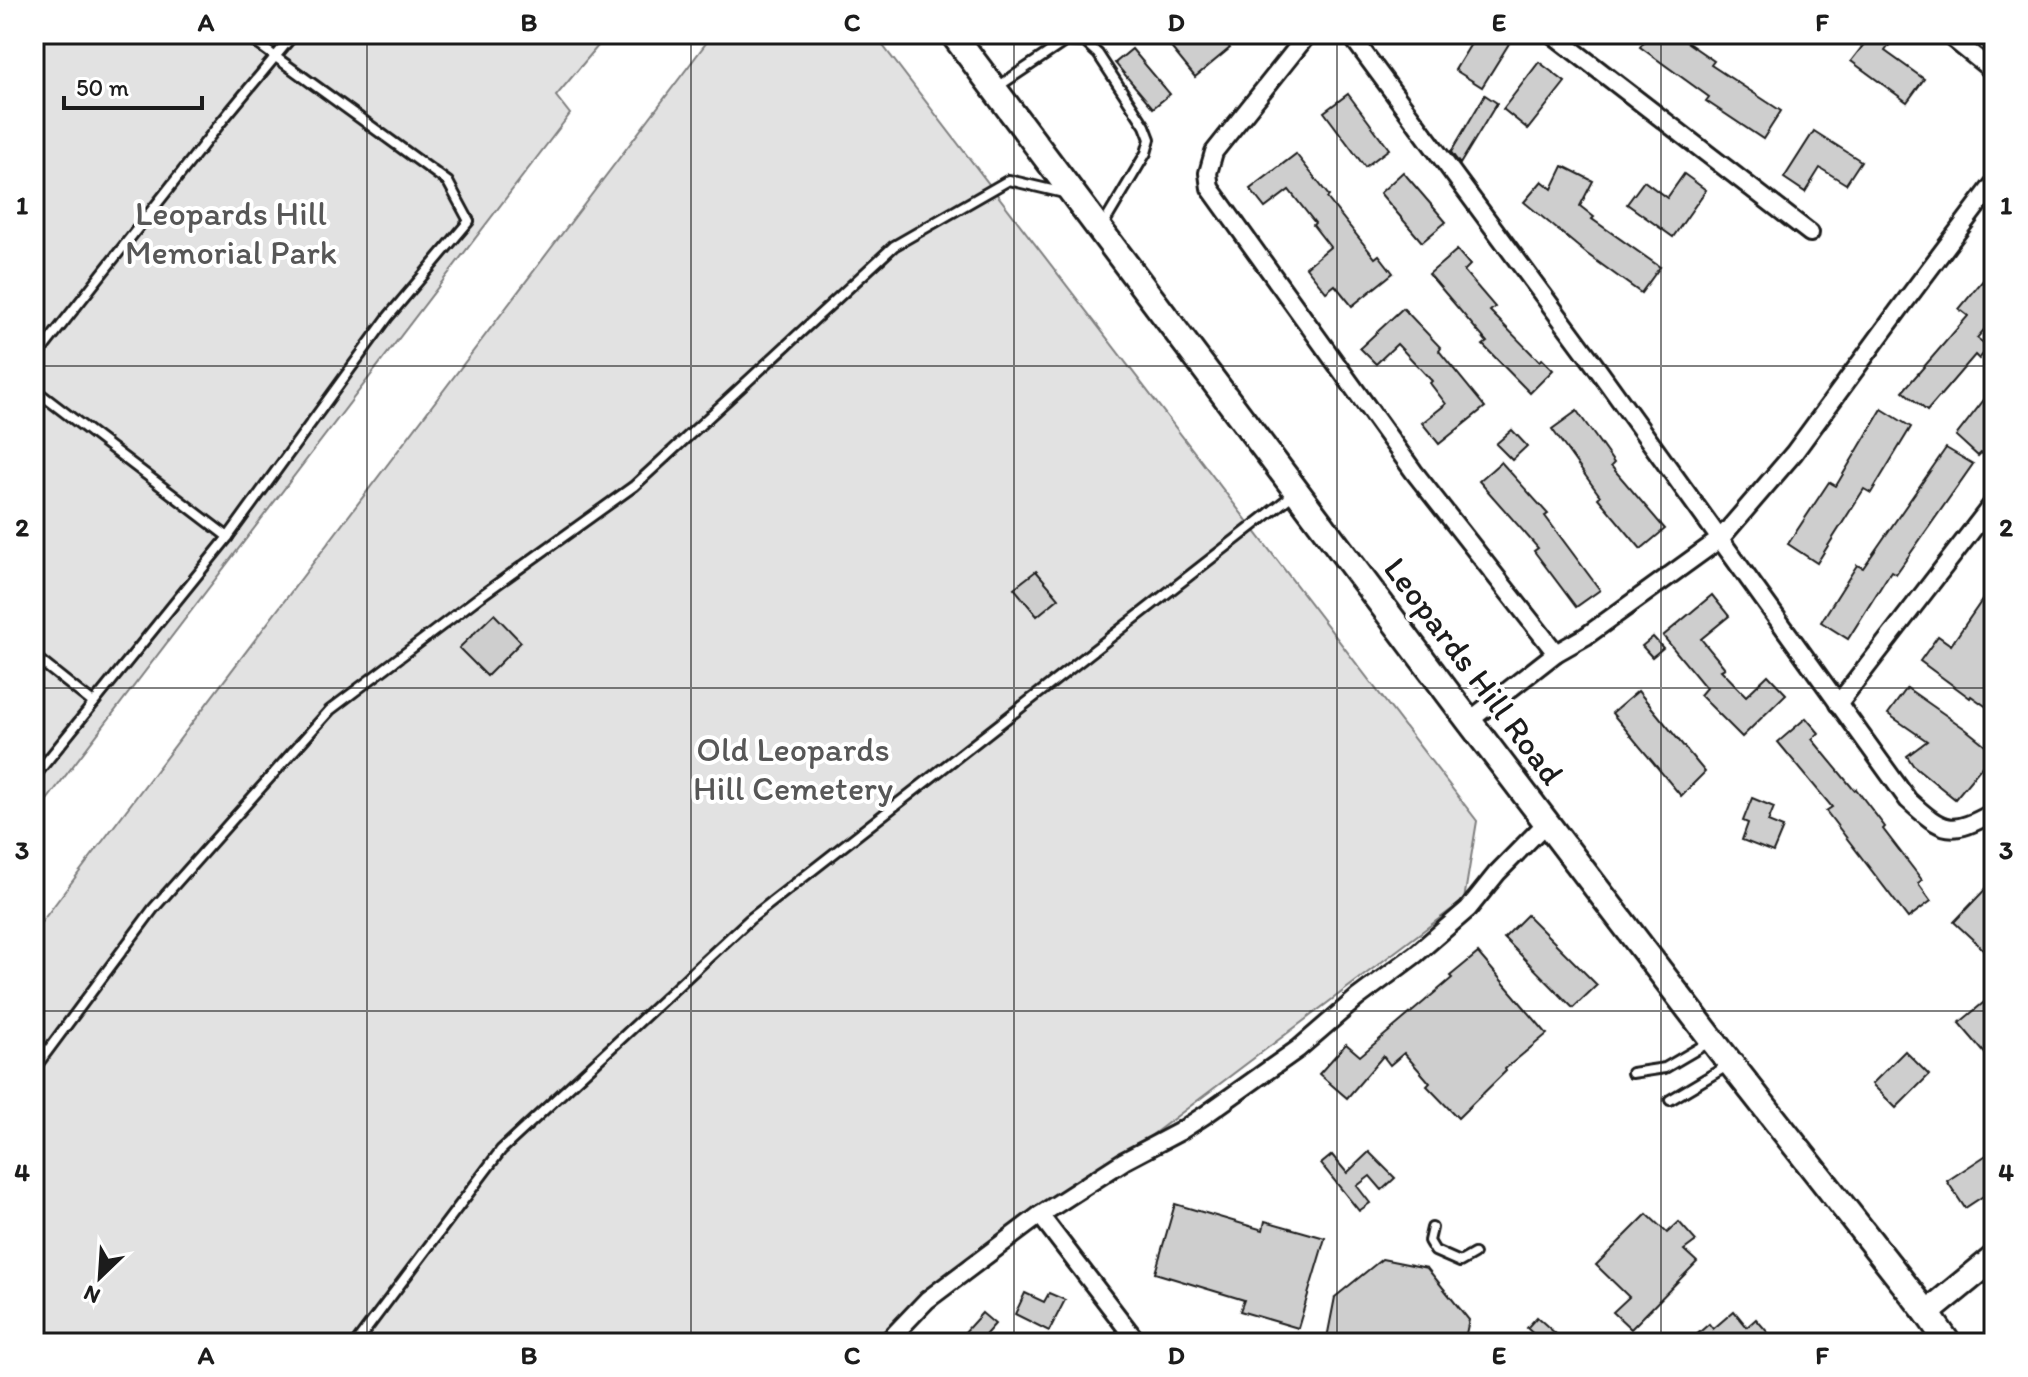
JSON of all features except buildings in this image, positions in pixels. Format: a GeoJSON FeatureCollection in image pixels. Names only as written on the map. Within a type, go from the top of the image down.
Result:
{"type":"FeatureCollection","features":[{"type":"Feature","properties":{"kind":"main road","name":"Leopards Hill Road"},"geometry":{"type":"LineString","coordinates":[[953,34],[1469,721],[1948,1343]]}},
{"type":"Feature","properties":{"kind":"main road"},"geometry":{"type":"LineString","coordinates":[[1927,1313],[1994,1258]]}},
{"type":"Feature","properties":{"kind":"street"},"geometry":{"type":"LineString","coordinates":[[1308,34],[1214,152],[1208,173],[1210,188],[1414,472],[1556,653]]}},
{"type":"Feature","properties":{"kind":"street"},"geometry":{"type":"LineString","coordinates":[[1350,34],[1600,373],[1908,800],[1928,818],[1950,829],[1965,827],[1994,812]]}},
{"type":"Feature","properties":{"kind":"street"},"geometry":{"type":"LineString","coordinates":[[1552,34],[1810,233]]}},
{"type":"Feature","properties":{"kind":"street"},"geometry":{"type":"LineString","coordinates":[[1947,34],[1994,72]]}},
{"type":"Feature","properties":{"kind":"street"},"geometry":{"type":"LineString","coordinates":[[1469,721],[1556,653],[1586,636],[1720,539],[1794,453],[1994,183]]}},
{"type":"Feature","properties":{"kind":"street"},"geometry":{"type":"LineString","coordinates":[[1838,704],[1994,502]]}},
{"type":"Feature","properties":{"kind":"street"},"geometry":{"type":"LineString","coordinates":[[886,1343],[927,1300],[1040,1215],[1124,1161],[1179,1132],[1298,1049],[1468,909],[1497,873],[1547,822]]}},
{"type":"Feature","properties":{"kind":"street"},"geometry":{"type":"LineString","coordinates":[[1040,1215],[1138,1343]]}},
{"type":"Feature","properties":{"kind":"lane"},"geometry":{"type":"LineString","coordinates":[[34,777],[228,537],[388,317],[469,221],[448,182],[244,34]]}},
{"type":"Feature","properties":{"kind":"lane"},"geometry":{"type":"LineString","coordinates":[[34,360],[294,34]]}},
{"type":"Feature","properties":{"kind":"lane"},"geometry":{"type":"LineString","coordinates":[[994,90],[1066,41],[1085,42],[1098,54],[1145,126],[1150,139],[1146,153],[1099,232]]}},
{"type":"Feature","properties":{"kind":"lane"},"geometry":{"type":"LineString","coordinates":[[34,1069],[153,909],[330,710],[482,595],[634,486],[894,246],[1009,180],[1072,195]]}},
{"type":"Feature","properties":{"kind":"lane"},"geometry":{"type":"LineString","coordinates":[[34,389],[228,537]]}},
{"type":"Feature","properties":{"kind":"lane"},"geometry":{"type":"LineString","coordinates":[[356,1343],[501,1150],[750,919],[1296,493]]}},
{"type":"Feature","properties":{"kind":"lane"},"geometry":{"type":"LineString","coordinates":[[34,656],[93,703]]}},
{"type":"Feature","properties":{"kind":"lane"},"geometry":{"type":"LineString","coordinates":[[1632,1073],[1665,1068],[1712,1040]]}},
{"type":"Feature","properties":{"kind":"lane"},"geometry":{"type":"LineString","coordinates":[[1670,1100],[1731,1063]]}},
{"type":"Feature","properties":{"kind":"lane"},"geometry":{"type":"LineString","coordinates":[[1432,1228],[1429,1241],[1435,1251],[1460,1262],[1474,1254]]}},
{"type":"Feature","properties":{"kind":"green space","name":"Leopards Hill Memorial Park"},"geometry":{"type":"Polygon","coordinates":[[[34,34],[608,34],[556,96],[570,114],[34,817],[34,34]]]}},
{"type":"Feature","properties":{"kind":"green space","name":"Old Leopards Hill Cemetery"},"geometry":{"type":"Polygon","coordinates":[[[713,34],[874,34],[1477,821],[1464,900],[876,1343],[34,1343],[34,932],[713,34]]]}}]}
